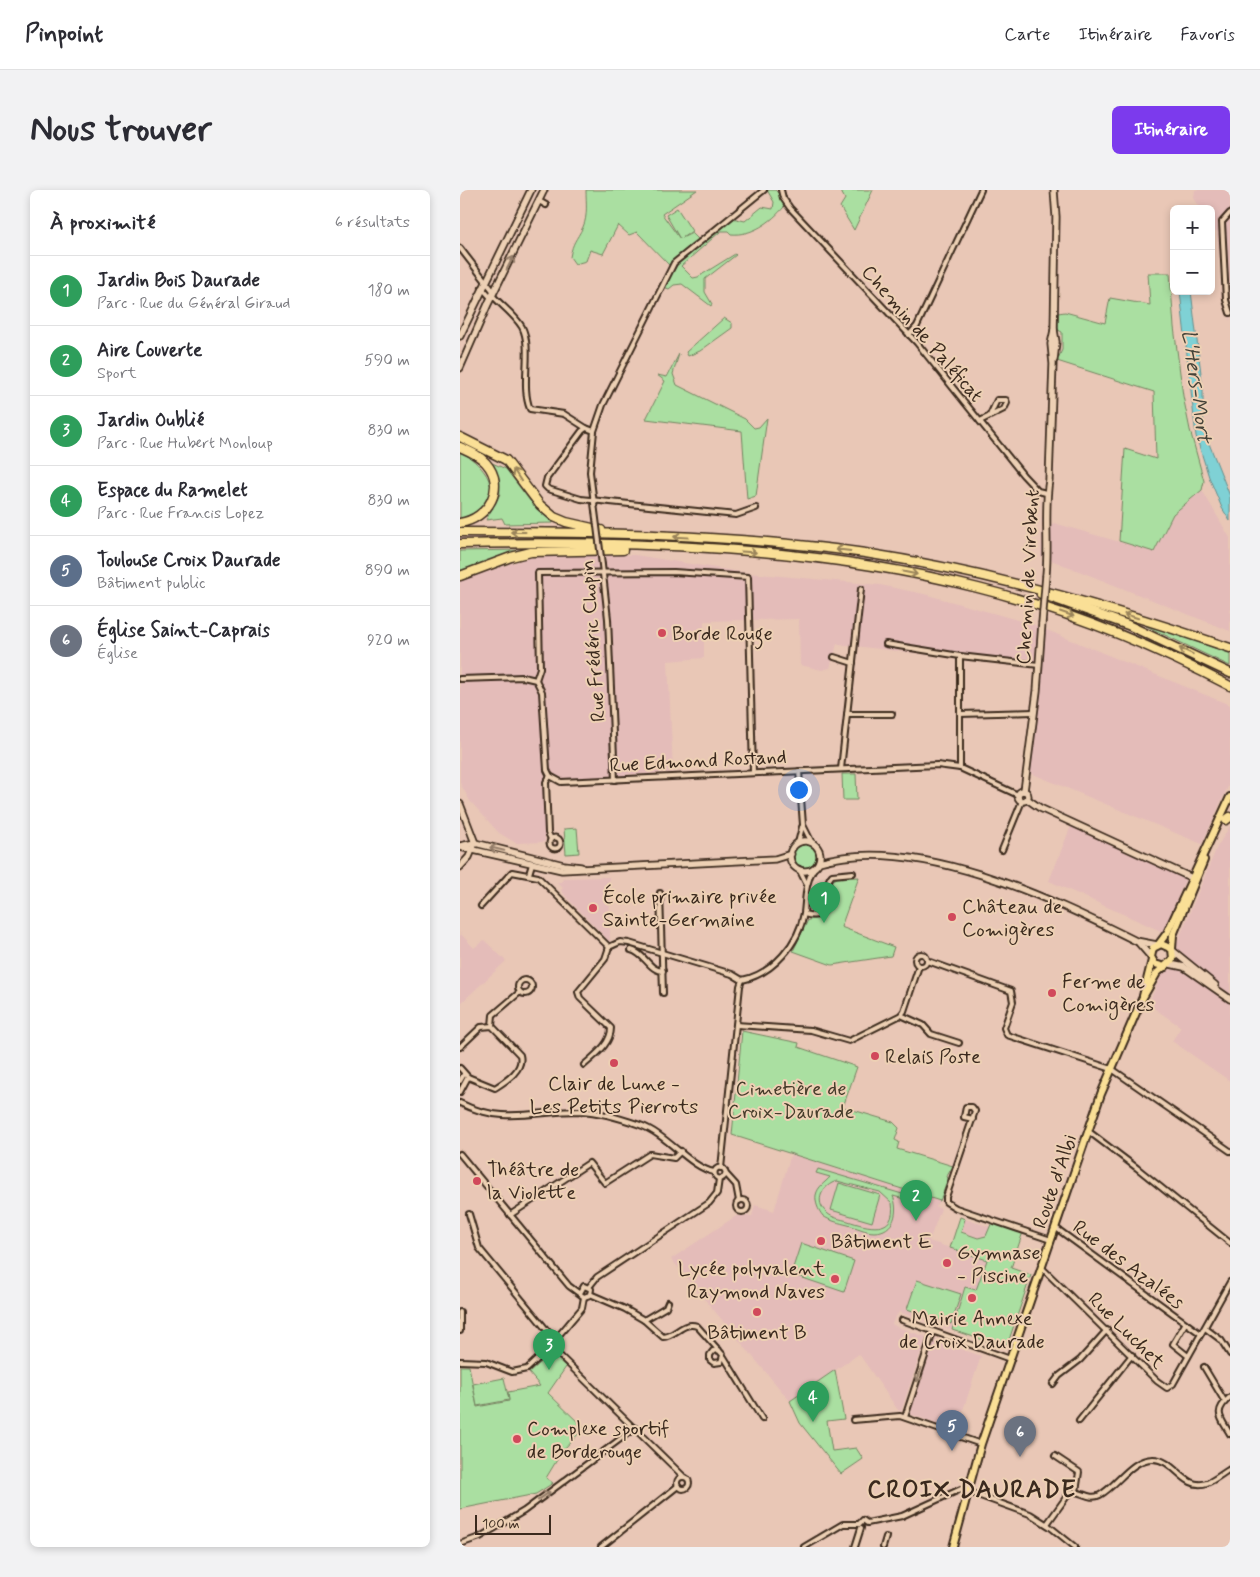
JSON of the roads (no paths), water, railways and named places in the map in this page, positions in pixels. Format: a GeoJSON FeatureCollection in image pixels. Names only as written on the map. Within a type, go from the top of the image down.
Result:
{"type":"FeatureCollection","features":[{"type":"Feature","properties":{"kind":"highway"},"geometry":{"type":"LineString","coordinates":[[460,432],[468,440]]}},
{"type":"Feature","properties":{"kind":"highway"},"geometry":{"type":"LineString","coordinates":[[460,437],[506,460],[540,505],[554,516],[573,524],[621,533]]}},
{"type":"Feature","properties":{"kind":"highway"},"geometry":{"type":"LineString","coordinates":[[460,447],[486,464],[492,472],[495,488],[492,501],[485,511],[474,520],[460,523]]}},
{"type":"Feature","properties":{"kind":"highway"},"geometry":{"type":"LineString","coordinates":[[460,532],[621,533],[821,548],[866,554],[959,571],[1052,592],[1230,648]]}},
{"type":"Feature","properties":{"kind":"highway"},"geometry":{"type":"LineString","coordinates":[[460,544],[579,544],[700,549],[839,561],[904,572],[979,588],[1049,608],[1124,636],[1230,686]]}},
{"type":"Feature","properties":{"kind":"highway"},"geometry":{"type":"LineString","coordinates":[[460,576],[511,557],[540,551],[700,549]]}},
{"type":"Feature","properties":{"kind":"highway"},"geometry":{"type":"LineString","coordinates":[[959,571],[1032,591],[1088,610],[1162,640],[1230,673]]}},
{"type":"Feature","properties":{"kind":"main road"},"geometry":{"type":"LineString","coordinates":[[1205,854],[1201,870],[1173,935],[1174,957],[1167,965],[1155,964],[1151,958],[1152,950],[1168,933],[1192,878],[1213,838],[1230,797]]}},
{"type":"Feature","properties":{"kind":"main road"},"geometry":{"type":"LineString","coordinates":[[1213,838],[1229,817]]}},
{"type":"Feature","properties":{"kind":"main road"},"geometry":{"type":"LineString","coordinates":[[1158,945],[1165,944],[1173,950]]}},
{"type":"Feature","properties":{"kind":"main road","name":"Route d'Albi"},"geometry":{"type":"LineString","coordinates":[[1142,1000],[1151,958]]}},
{"type":"Feature","properties":{"kind":"main road","name":"Route d'Albi"},"geometry":{"type":"LineString","coordinates":[[953,1547],[981,1444],[1088,1132],[1112,1068],[1142,1000],[1157,973],[1167,965]]}},
{"type":"Feature","properties":{"kind":"street"},"geometry":{"type":"LineString","coordinates":[[460,336],[483,285],[531,190]]}},
{"type":"Feature","properties":{"kind":"street"},"geometry":{"type":"LineString","coordinates":[[460,368],[544,190]]}},
{"type":"Feature","properties":{"kind":"street","name":"Rue Frédéric Chopin"},"geometry":{"type":"LineString","coordinates":[[615,780],[608,619],[590,462],[594,430],[603,405],[674,263],[764,190]]}},
{"type":"Feature","properties":{"kind":"street","name":"Chemin de Paléficat"},"geometry":{"type":"LineString","coordinates":[[781,190],[783,198],[790,208],[909,335],[1022,475],[1038,491],[1046,493]]}},
{"type":"Feature","properties":{"kind":"street"},"geometry":{"type":"LineString","coordinates":[[909,335],[917,326],[981,190]]}},
{"type":"Feature","properties":{"kind":"street","name":"Chemin de Virebent"},"geometry":{"type":"LineString","coordinates":[[1022,798],[1028,794],[1024,791],[1039,665],[1046,575],[1048,525],[1046,493],[1049,480],[1053,364],[1056,349],[1054,330],[1056,217],[1054,190]]}},
{"type":"Feature","properties":{"kind":"street"},"geometry":{"type":"LineString","coordinates":[[539,201],[546,205]]}},
{"type":"Feature","properties":{"kind":"street"},"geometry":{"type":"LineString","coordinates":[[1229,310],[1222,222],[1230,213]]}},
{"type":"Feature","properties":{"kind":"street"},"geometry":{"type":"LineString","coordinates":[[460,248],[483,285],[515,317],[524,333],[526,398],[530,409],[564,414],[586,428],[594,430]]}},
{"type":"Feature","properties":{"kind":"street"},"geometry":{"type":"LineString","coordinates":[[980,421],[1004,409],[1007,404],[1006,400],[997,400],[990,415]]}},
{"type":"Feature","properties":{"kind":"street"},"geometry":{"type":"LineString","coordinates":[[586,428],[545,483],[548,489],[593,501],[736,515],[756,508]]}},
{"type":"Feature","properties":{"kind":"street"},"geometry":{"type":"LineString","coordinates":[[551,839],[548,833],[546,786],[550,776],[546,764],[542,692],[536,680],[540,668],[538,574],[674,572],[748,576],[753,773]]}},
{"type":"Feature","properties":{"kind":"street"},"geometry":{"type":"LineString","coordinates":[[841,769],[861,589]]}},
{"type":"Feature","properties":{"kind":"street"},"geometry":{"type":"LineString","coordinates":[[886,644],[960,656],[1039,665]]}},
{"type":"Feature","properties":{"kind":"street"},"geometry":{"type":"LineString","coordinates":[[960,656],[960,768]]}},
{"type":"Feature","properties":{"kind":"street"},"geometry":{"type":"LineString","coordinates":[[834,657],[853,663]]}},
{"type":"Feature","properties":{"kind":"street"},"geometry":{"type":"LineString","coordinates":[[460,679],[523,677],[536,680]]}},
{"type":"Feature","properties":{"kind":"street"},"geometry":{"type":"LineString","coordinates":[[960,714],[1034,712]]}},
{"type":"Feature","properties":{"kind":"street"},"geometry":{"type":"LineString","coordinates":[[847,714],[892,714]]}},
{"type":"Feature","properties":{"kind":"street","name":"Rue Edmond Rostand"},"geometry":{"type":"LineString","coordinates":[[550,776],[561,782],[938,765],[960,768],[1040,808],[1192,878]]}},
{"type":"Feature","properties":{"kind":"street"},"geometry":{"type":"LineString","coordinates":[[460,847],[562,870],[775,859],[791,854],[798,844],[803,825],[799,771]]}},
{"type":"Feature","properties":{"kind":"street"},"geometry":{"type":"LineString","coordinates":[[1002,850],[1022,798]]}},
{"type":"Feature","properties":{"kind":"street"},"geometry":{"type":"LineString","coordinates":[[460,804],[475,843],[473,851],[460,867]]}},
{"type":"Feature","properties":{"kind":"street"},"geometry":{"type":"LineString","coordinates":[[803,825],[812,843],[820,852],[840,857],[902,858],[969,870],[1031,892],[1136,941],[1158,945]]}},
{"type":"Feature","properties":{"kind":"street"},"geometry":{"type":"LineString","coordinates":[[798,844],[805,841],[812,843]]}},
{"type":"Feature","properties":{"kind":"street"},"geometry":{"type":"LineString","coordinates":[[460,847],[475,843],[564,865],[588,868]]}},
{"type":"Feature","properties":{"kind":"street"},"geometry":{"type":"LineString","coordinates":[[742,980],[764,972],[778,961],[791,944],[804,914],[806,886],[814,868],[819,862],[820,852]]}},
{"type":"Feature","properties":{"kind":"street"},"geometry":{"type":"LineString","coordinates":[[791,854],[793,864]]}},
{"type":"Feature","properties":{"kind":"street"},"geometry":{"type":"LineString","coordinates":[[819,862],[840,857]]}},
{"type":"Feature","properties":{"kind":"street"},"geometry":{"type":"LineString","coordinates":[[775,859],[793,864],[799,869],[806,871],[814,868]]}},
{"type":"Feature","properties":{"kind":"street"},"geometry":{"type":"LineString","coordinates":[[529,874],[532,864]]}},
{"type":"Feature","properties":{"kind":"street"},"geometry":{"type":"LineString","coordinates":[[538,877],[541,866]]}},
{"type":"Feature","properties":{"kind":"street"},"geometry":{"type":"LineString","coordinates":[[799,869],[806,886]]}},
{"type":"Feature","properties":{"kind":"street"},"geometry":{"type":"LineString","coordinates":[[481,906],[509,874],[517,871],[529,874],[538,877],[609,947]]}},
{"type":"Feature","properties":{"kind":"street"},"geometry":{"type":"LineString","coordinates":[[804,914],[817,915],[822,913],[825,908],[827,882],[832,875],[853,873]]}},
{"type":"Feature","properties":{"kind":"street"},"geometry":{"type":"LineString","coordinates":[[660,894],[662,993]]}},
{"type":"Feature","properties":{"kind":"street"},"geometry":{"type":"LineString","coordinates":[[1136,941],[1151,958]]}},
{"type":"Feature","properties":{"kind":"street"},"geometry":{"type":"LineString","coordinates":[[609,947],[624,942],[734,975],[742,980]]}},
{"type":"Feature","properties":{"kind":"street"},"geometry":{"type":"LineString","coordinates":[[584,1065],[606,1043],[611,1035],[611,1028],[580,998],[578,992],[605,959],[609,947]]}},
{"type":"Feature","properties":{"kind":"street"},"geometry":{"type":"LineString","coordinates":[[632,950],[637,952],[654,969],[663,971]]}},
{"type":"Feature","properties":{"kind":"street"},"geometry":{"type":"LineString","coordinates":[[1173,950],[1208,978],[1221,992]]}},
{"type":"Feature","properties":{"kind":"street"},"geometry":{"type":"LineString","coordinates":[[919,966],[915,960],[919,954],[926,956],[928,961],[1011,992],[1013,1002],[1004,1028],[1007,1035],[1112,1068],[1230,1151]]}},
{"type":"Feature","properties":{"kind":"street"},"geometry":{"type":"LineString","coordinates":[[919,966],[924,966],[928,961]]}},
{"type":"Feature","properties":{"kind":"street"},"geometry":{"type":"LineString","coordinates":[[1167,965],[1182,966],[1230,999]]}},
{"type":"Feature","properties":{"kind":"street"},"geometry":{"type":"LineString","coordinates":[[736,1024],[811,1030],[849,1041],[901,1015],[919,966]]}},
{"type":"Feature","properties":{"kind":"street"},"geometry":{"type":"LineString","coordinates":[[739,1201],[734,1181],[721,1168],[742,980]]}},
{"type":"Feature","properties":{"kind":"street"},"geometry":{"type":"LineString","coordinates":[[460,1068],[468,1077],[494,1088],[518,1069],[521,1060],[520,1055],[492,1026],[493,1015],[520,992]]}},
{"type":"Feature","properties":{"kind":"street"},"geometry":{"type":"LineString","coordinates":[[901,1015],[923,1025],[931,1034],[959,1043]]}},
{"type":"Feature","properties":{"kind":"street"},"geometry":{"type":"LineString","coordinates":[[460,1047],[481,1027],[492,1026]]}},
{"type":"Feature","properties":{"kind":"street"},"geometry":{"type":"LineString","coordinates":[[460,1081],[464,1074]]}},
{"type":"Feature","properties":{"kind":"street"},"geometry":{"type":"LineString","coordinates":[[460,1092],[468,1077]]}},
{"type":"Feature","properties":{"kind":"street"},"geometry":{"type":"LineString","coordinates":[[460,1103],[489,1115],[586,1112],[640,1125],[654,1132],[704,1169],[714,1172],[719,1179],[717,1193],[709,1204],[597,1277],[589,1287],[590,1294]]}},
{"type":"Feature","properties":{"kind":"street"},"geometry":{"type":"LineString","coordinates":[[973,1119],[964,1117],[966,1108],[972,1107],[976,1111],[946,1202],[956,1208],[1051,1240]]}},
{"type":"Feature","properties":{"kind":"street"},"geometry":{"type":"LineString","coordinates":[[1088,1132],[1137,1168],[1230,1243]]}},
{"type":"Feature","properties":{"kind":"street"},"geometry":{"type":"LineString","coordinates":[[510,1215],[589,1163],[605,1183],[650,1154],[674,1158],[681,1151]]}},
{"type":"Feature","properties":{"kind":"street"},"geometry":{"type":"LineString","coordinates":[[460,1154],[564,1280],[582,1295],[590,1294],[625,1308],[644,1320],[663,1337],[668,1337],[688,1324],[697,1326],[724,1357],[762,1419]]}},
{"type":"Feature","properties":{"kind":"street"},"geometry":{"type":"LineString","coordinates":[[714,1172],[716,1169],[721,1168]]}},
{"type":"Feature","properties":{"kind":"street"},"geometry":{"type":"LineString","coordinates":[[719,1179],[726,1174]]}},
{"type":"Feature","properties":{"kind":"street"},"geometry":{"type":"LineString","coordinates":[[469,1214],[479,1248],[555,1340]]}},
{"type":"Feature","properties":{"kind":"street","name":"Rue des Azalées"},"geometry":{"type":"LineString","coordinates":[[1056,1228],[1200,1334]]}},
{"type":"Feature","properties":{"kind":"street","name":"Rue Luchet"},"geometry":{"type":"LineString","coordinates":[[1042,1268],[1163,1387],[1167,1388],[1173,1384],[1230,1282]]}},
{"type":"Feature","properties":{"kind":"street"},"geometry":{"type":"LineString","coordinates":[[572,1287],[589,1287]]}},
{"type":"Feature","properties":{"kind":"street"},"geometry":{"type":"LineString","coordinates":[[460,1361],[486,1362],[504,1370],[520,1372],[533,1365],[582,1308],[583,1287]]}},
{"type":"Feature","properties":{"kind":"street"},"geometry":{"type":"LineString","coordinates":[[644,1320],[666,1307],[668,1302]]}},
{"type":"Feature","properties":{"kind":"street"},"geometry":{"type":"LineString","coordinates":[[460,1312],[460,1331]]}},
{"type":"Feature","properties":{"kind":"street"},"geometry":{"type":"LineString","coordinates":[[902,1320],[1011,1359]]}},
{"type":"Feature","properties":{"kind":"street","name":"Rue des Azalées"},"geometry":{"type":"LineString","coordinates":[[1185,1324],[1173,1344],[1188,1356]]}},
{"type":"Feature","properties":{"kind":"street"},"geometry":{"type":"LineString","coordinates":[[1205,1328],[1218,1336],[1230,1354]]}},
{"type":"Feature","properties":{"kind":"street"},"geometry":{"type":"LineString","coordinates":[[1053,1384],[1059,1376],[1080,1360],[1106,1330]]}},
{"type":"Feature","properties":{"kind":"street"},"geometry":{"type":"LineString","coordinates":[[905,1417],[933,1332]]}},
{"type":"Feature","properties":{"kind":"street"},"geometry":{"type":"LineString","coordinates":[[550,1346],[688,1480],[688,1486],[683,1489],[678,1486]]}},
{"type":"Feature","properties":{"kind":"street"},"geometry":{"type":"LineString","coordinates":[[718,1350],[711,1352],[710,1360],[714,1363],[719,1363],[724,1357]]}},
{"type":"Feature","properties":{"kind":"street"},"geometry":{"type":"LineString","coordinates":[[1079,1421],[1132,1355]]}},
{"type":"Feature","properties":{"kind":"street"},"geometry":{"type":"LineString","coordinates":[[1204,1368],[1225,1402]]}},
{"type":"Feature","properties":{"kind":"street"},"geometry":{"type":"LineString","coordinates":[[1230,1397],[1220,1406],[1219,1415],[1230,1434]]}},
{"type":"Feature","properties":{"kind":"street"},"geometry":{"type":"LineString","coordinates":[[853,1420],[896,1415],[981,1444]]}},
{"type":"Feature","properties":{"kind":"street"},"geometry":{"type":"LineString","coordinates":[[460,1544],[472,1538],[480,1537],[524,1511],[635,1428]]}},
{"type":"Feature","properties":{"kind":"street"},"geometry":{"type":"LineString","coordinates":[[1055,1456],[1079,1472],[1076,1492]]}},
{"type":"Feature","properties":{"kind":"street"},"geometry":{"type":"LineString","coordinates":[[1047,1524],[1069,1494],[1076,1492],[1090,1497],[1100,1494],[1136,1465],[1148,1460],[1164,1461],[1189,1481],[1198,1484],[1208,1482],[1230,1469]]}},
{"type":"Feature","properties":{"kind":"street"},"geometry":{"type":"LineString","coordinates":[[678,1486],[678,1479],[683,1476]]}},
{"type":"Feature","properties":{"kind":"street"},"geometry":{"type":"LineString","coordinates":[[601,1547],[678,1486]]}},
{"type":"Feature","properties":{"kind":"street"},"geometry":{"type":"LineString","coordinates":[[804,1547],[843,1524],[866,1527],[867,1522],[902,1516],[958,1490],[967,1491],[1030,1514],[1047,1524],[1075,1547]]}},
{"type":"Feature","properties":{"kind":"street"},"geometry":{"type":"LineString","coordinates":[[855,1547],[860,1526]]}},
{"type":"Feature","properties":{"kind":"street"},"geometry":{"type":"LineString","coordinates":[[883,1547],[886,1538]]}},
{"type":"Feature","properties":{"kind":"water","name":"L'Hers-Mort"},"geometry":{"type":"Polygon","coordinates":[[[1180,295],[1191,295],[1203,390],[1203,417],[1206,436],[1230,496],[1230,521],[1222,508],[1209,477],[1196,436],[1180,295]]]}},
{"type":"Feature","properties":{"kind":"place","name":"Borde Rouge"},"geometry":{"type":"Point","coordinates":[662,633]}},
{"type":"Feature","properties":{"kind":"place","name":"École primaire privée Sainte-Germaine"},"geometry":{"type":"Point","coordinates":[593,908]}},
{"type":"Feature","properties":{"kind":"place","name":"Château de Comigères"},"geometry":{"type":"Point","coordinates":[952,917]}},
{"type":"Feature","properties":{"kind":"place","name":"Jardin Bois Daurade"},"geometry":{"type":"Point","coordinates":[824,923]}},
{"type":"Feature","properties":{"kind":"place","name":"Ferme de Comigères"},"geometry":{"type":"Point","coordinates":[1052,993]}},
{"type":"Feature","properties":{"kind":"place","name":"Relais Poste"},"geometry":{"type":"Point","coordinates":[875,1056]}},
{"type":"Feature","properties":{"kind":"place","name":"Clair de Lune - Les Petits Pierrots"},"geometry":{"type":"Point","coordinates":[614,1063]}},
{"type":"Feature","properties":{"kind":"place","name":"Théâtre de la Violette"},"geometry":{"type":"Point","coordinates":[477,1181]}},
{"type":"Feature","properties":{"kind":"place","name":"Aire Couverte"},"geometry":{"type":"Point","coordinates":[916,1221]}},
{"type":"Feature","properties":{"kind":"place","name":"Bâtiment E"},"geometry":{"type":"Point","coordinates":[821,1241]}},
{"type":"Feature","properties":{"kind":"place","name":"Gymnase - Piscine"},"geometry":{"type":"Point","coordinates":[947,1263]}},
{"type":"Feature","properties":{"kind":"place","name":"Lycée polyvalent Raymond Naves"},"geometry":{"type":"Point","coordinates":[835,1279]}},
{"type":"Feature","properties":{"kind":"place","name":"Mairie Annexe de Croix Daurade"},"geometry":{"type":"Point","coordinates":[972,1298]}},
{"type":"Feature","properties":{"kind":"place","name":"Bâtiment B"},"geometry":{"type":"Point","coordinates":[757,1312]}},
{"type":"Feature","properties":{"kind":"place","name":"Jardin Oublié"},"geometry":{"type":"Point","coordinates":[549,1370]}},
{"type":"Feature","properties":{"kind":"place","name":"Espace du Ramelet"},"geometry":{"type":"Point","coordinates":[813,1422]}},
{"type":"Feature","properties":{"kind":"place","name":"Complexe sportif de Borderouge"},"geometry":{"type":"Point","coordinates":[517,1439]}},
{"type":"Feature","properties":{"kind":"place","name":"Toulouse Croix Daurade"},"geometry":{"type":"Point","coordinates":[952,1451]}},
{"type":"Feature","properties":{"kind":"place","name":"Église Saint-Caprais"},"geometry":{"type":"Point","coordinates":[1020,1457]}},
{"type":"Feature","properties":{"kind":"district","name":"CROIX DAURADE"},"geometry":{"type":"Point","coordinates":[972,1488]}},
{"type":"Feature","properties":{"kind":"park label","name":"Cimetière de Croix-Daurade"},"geometry":{"type":"Point","coordinates":[791,1100]}}]}
